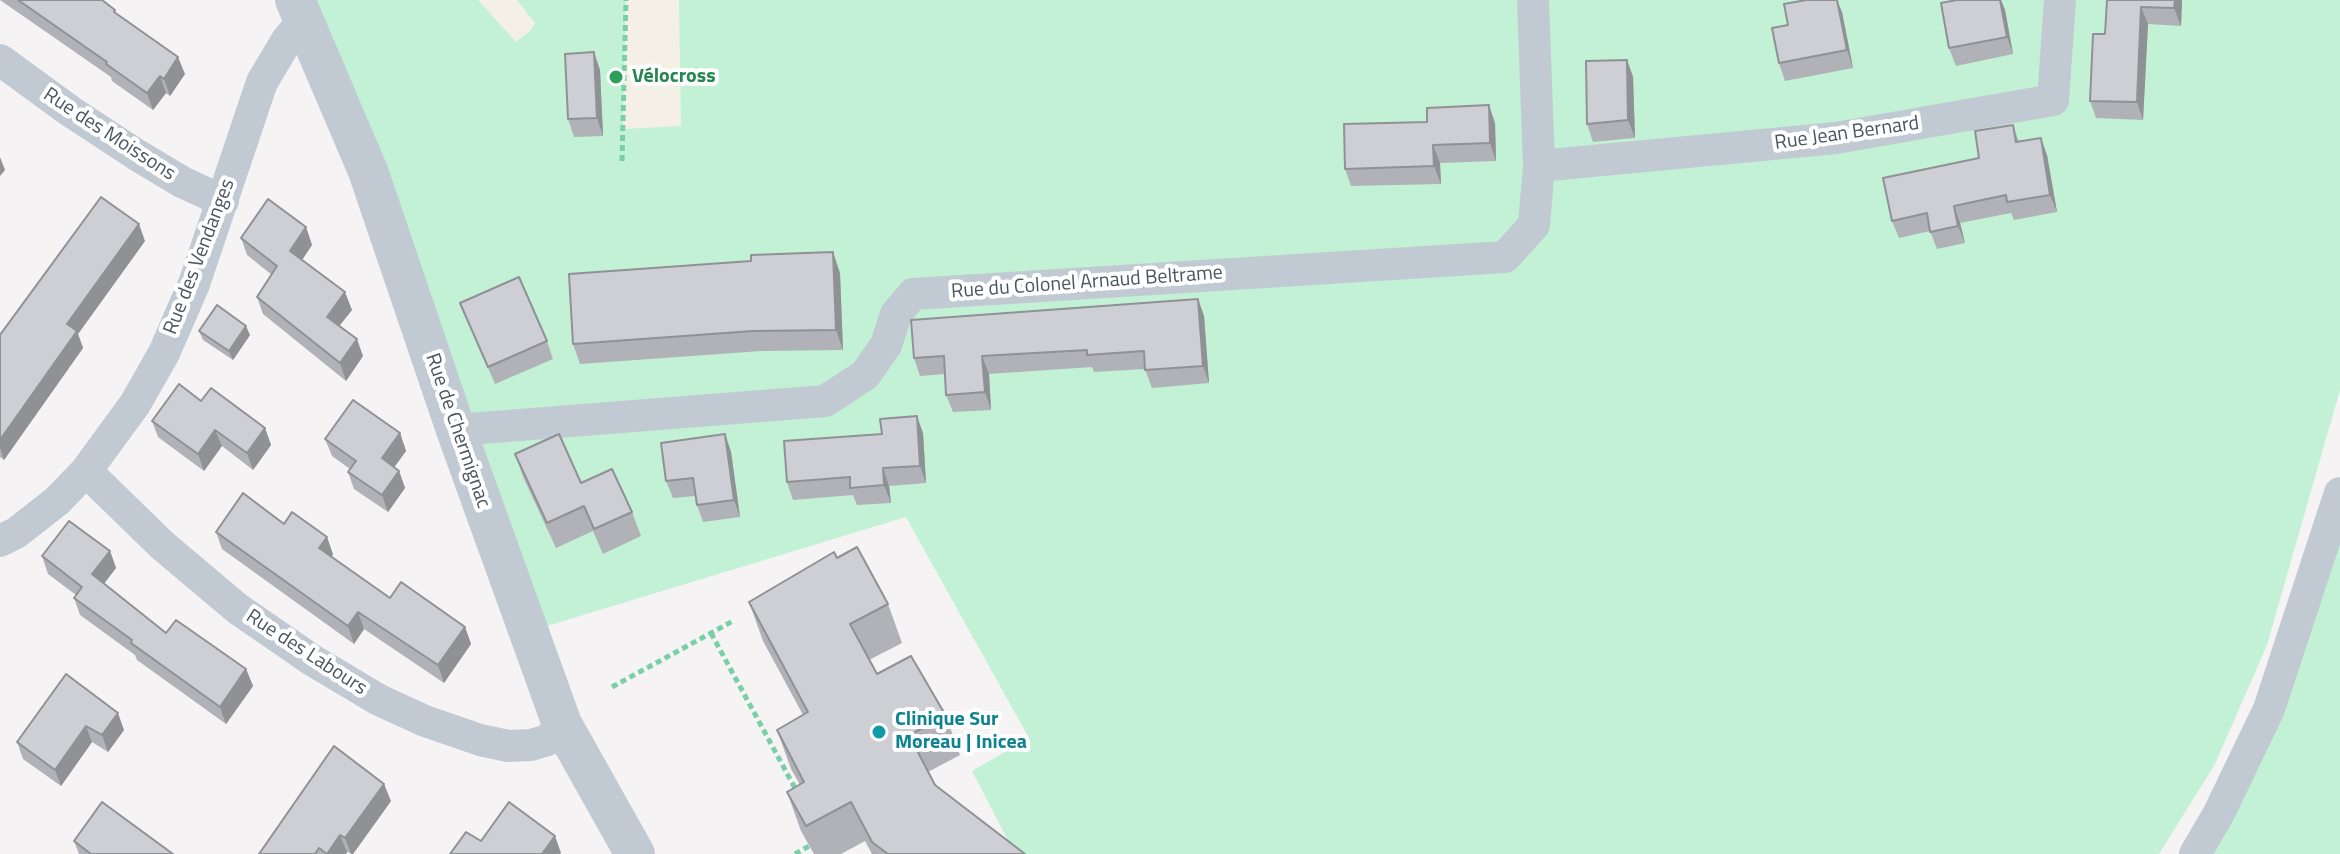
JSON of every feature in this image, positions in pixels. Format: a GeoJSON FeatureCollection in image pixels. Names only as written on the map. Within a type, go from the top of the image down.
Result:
{"type":"FeatureCollection","features":[{"type":"Feature","properties":{"kind":"street","name":"Rue du Colonel Arnaud Beltrame"},"geometry":{"type":"LineString","coordinates":[[456,430],[825,401],[865,375],[886,345],[896,314],[913,294],[1505,257],[1534,225],[1539,166],[1533,0]]}},
{"type":"Feature","properties":{"kind":"street","name":"Rue Jean Bernard"},"geometry":{"type":"LineString","coordinates":[[1539,166],[1836,138],[2053,100],[2060,0]]}},
{"type":"Feature","properties":{"kind":"street","name":"Rue des Vendanges"},"geometry":{"type":"LineString","coordinates":[[0,541],[16,533],[57,501],[86,471],[135,404],[164,353],[194,284],[262,82],[287,40],[299,10]]}},
{"type":"Feature","properties":{"kind":"street","name":"Rue de Chermignac"},"geometry":{"type":"LineString","coordinates":[[299,10],[368,171],[456,430],[562,724],[635,854]]}},
{"type":"Feature","properties":{"kind":"street","name":"Rue des Moissons"},"geometry":{"type":"LineString","coordinates":[[0,60],[137,155],[182,182],[223,201]]}},
{"type":"Feature","properties":{"kind":"street","name":"Rue des Labours"},"geometry":{"type":"LineString","coordinates":[[86,471],[162,545],[238,609],[312,660],[379,700],[425,721],[508,746],[531,745],[548,740],[562,724]]}},
{"type":"Feature","properties":{"kind":"street"},"geometry":{"type":"LineString","coordinates":[[2195,854],[2225,801],[2269,709],[2340,493]]}},
{"type":"Feature","properties":{"kind":"path"},"geometry":{"type":"LineString","coordinates":[[622,161],[626,0]]}},
{"type":"Feature","properties":{"kind":"path"},"geometry":{"type":"LineString","coordinates":[[612,687],[733,621]]}},
{"type":"Feature","properties":{"kind":"path"},"geometry":{"type":"LineString","coordinates":[[711,633],[800,796]]}},
{"type":"Feature","properties":{"kind":"path"},"geometry":{"type":"LineString","coordinates":[[795,854],[811,845]]}},
{"type":"Feature","properties":{"kind":"green space"},"geometry":{"type":"Polygon","coordinates":[[[295,0],[2340,0],[2340,390],[2267,645],[2215,764],[2159,854],[1015,854],[972,771],[1029,738],[906,517],[547,626],[295,0]]]}},
{"type":"Feature","properties":{"kind":"green space"},"geometry":{"type":"Polygon","coordinates":[[[2340,530],[2340,854],[2208,854],[2340,530]]]}},
{"type":"Feature","properties":{"kind":"sand"},"geometry":{"type":"Polygon","coordinates":[[[478,0],[517,0],[535,23],[516,42],[478,0]]]}},
{"type":"Feature","properties":{"kind":"sand"},"geometry":{"type":"Polygon","coordinates":[[[626,0],[679,0],[681,126],[623,129],[626,0]]]}},
{"type":"Feature","properties":{"kind":"building"},"geometry":{"type":"Polygon","coordinates":[[[18,0],[102,0],[178,57],[164,79],[160,76],[147,93],[18,0]]]}},
{"type":"Feature","properties":{"kind":"building"},"geometry":{"type":"Polygon","coordinates":[[[1837,0],[1847,50],[1779,63],[1772,28],[1788,25],[1784,4],[1837,0]]]}},
{"type":"Feature","properties":{"kind":"building"},"geometry":{"type":"Polygon","coordinates":[[[2000,0],[2007,37],[1949,48],[1941,3],[2000,0]]]}},
{"type":"Feature","properties":{"kind":"building"},"geometry":{"type":"Polygon","coordinates":[[[2107,0],[2175,0],[2174,8],[2141,7],[2137,102],[2090,101],[2093,34],[2105,34],[2107,0]]]}},
{"type":"Feature","properties":{"kind":"building"},"geometry":{"type":"Polygon","coordinates":[[[594,52],[597,118],[568,119],[565,54],[594,52]]]}},
{"type":"Feature","properties":{"kind":"building"},"geometry":{"type":"Polygon","coordinates":[[[1627,60],[1628,120],[1587,124],[1586,61],[1627,60]]]}},
{"type":"Feature","properties":{"kind":"building"},"geometry":{"type":"Polygon","coordinates":[[[1489,105],[1490,143],[1433,145],[1434,166],[1345,169],[1344,124],[1427,122],[1427,108],[1489,105]]]}},
{"type":"Feature","properties":{"kind":"building"},"geometry":{"type":"Polygon","coordinates":[[[2013,125],[2016,142],[2041,138],[2050,195],[2007,202],[2006,195],[1954,206],[1958,226],[1930,232],[1927,213],[1892,221],[1883,178],[1979,158],[1975,131],[2013,125]]]}},
{"type":"Feature","properties":{"kind":"building"},"geometry":{"type":"Polygon","coordinates":[[[101,197],[139,224],[67,324],[77,331],[0,440],[0,335],[101,197]]]}},
{"type":"Feature","properties":{"kind":"building"},"geometry":{"type":"Polygon","coordinates":[[[268,199],[306,227],[290,251],[345,292],[327,317],[357,339],[340,363],[257,297],[277,266],[241,238],[268,199]]]}},
{"type":"Feature","properties":{"kind":"building"},"geometry":{"type":"Polygon","coordinates":[[[833,252],[836,330],[753,331],[573,344],[569,274],[751,261],[751,255],[833,252]]]}},
{"type":"Feature","properties":{"kind":"building"},"geometry":{"type":"Polygon","coordinates":[[[519,277],[547,341],[488,367],[460,303],[519,277]]]}},
{"type":"Feature","properties":{"kind":"building"},"geometry":{"type":"Polygon","coordinates":[[[1198,299],[1203,366],[1145,370],[1144,351],[1087,355],[1087,350],[982,356],[985,392],[946,395],[944,356],[914,358],[911,320],[1198,299]]]}},
{"type":"Feature","properties":{"kind":"building"},"geometry":{"type":"Polygon","coordinates":[[[217,305],[246,326],[229,351],[199,331],[217,305]]]}},
{"type":"Feature","properties":{"kind":"building"},"geometry":{"type":"Polygon","coordinates":[[[179,384],[201,401],[211,388],[265,428],[247,453],[215,430],[198,454],[152,421],[179,384]]]}},
{"type":"Feature","properties":{"kind":"building"},"geometry":{"type":"Polygon","coordinates":[[[353,400],[400,433],[382,458],[399,471],[382,495],[348,472],[356,461],[325,439],[353,400]]]}},
{"type":"Feature","properties":{"kind":"building"},"geometry":{"type":"Polygon","coordinates":[[[917,416],[920,466],[883,468],[884,485],[850,488],[850,477],[787,482],[784,441],[882,434],[880,419],[917,416]]]}},
{"type":"Feature","properties":{"kind":"building"},"geometry":{"type":"Polygon","coordinates":[[[559,434],[581,483],[612,469],[632,512],[594,529],[584,506],[547,523],[515,454],[559,434]]]}},
{"type":"Feature","properties":{"kind":"building"},"geometry":{"type":"Polygon","coordinates":[[[725,434],[734,500],[697,505],[693,478],[666,481],[661,443],[725,434]]]}},
{"type":"Feature","properties":{"kind":"building"},"geometry":{"type":"Polygon","coordinates":[[[243,493],[284,524],[292,512],[327,537],[319,548],[390,598],[401,582],[465,627],[438,665],[358,612],[348,626],[216,532],[243,493]]]}},
{"type":"Feature","properties":{"kind":"building"},"geometry":{"type":"Polygon","coordinates":[[[69,521],[110,551],[92,574],[166,633],[176,620],[246,669],[220,707],[74,598],[82,587],[42,556],[69,521]]]}},
{"type":"Feature","properties":{"kind":"building","name":"Clinique Sur Moreau | Inicea"},"geometry":{"type":"Polygon","coordinates":[[[857,547],[888,604],[850,624],[877,674],[911,656],[946,716],[909,735],[935,785],[1025,854],[888,854],[872,842],[851,802],[806,826],[787,792],[804,782],[777,730],[808,712],[749,602],[834,552],[837,558],[857,547]]]}},
{"type":"Feature","properties":{"kind":"building"},"geometry":{"type":"Polygon","coordinates":[[[66,674],[118,713],[102,735],[86,726],[55,770],[17,742],[66,674]]]}},
{"type":"Feature","properties":{"kind":"building"},"geometry":{"type":"Polygon","coordinates":[[[334,746],[384,784],[345,838],[340,835],[327,854],[319,848],[315,854],[259,854],[334,746]]]}},
{"type":"Feature","properties":{"kind":"building"},"geometry":{"type":"Polygon","coordinates":[[[102,802],[173,854],[91,854],[74,841],[102,802]]]}},
{"type":"Feature","properties":{"kind":"building"},"geometry":{"type":"Polygon","coordinates":[[[509,802],[555,836],[542,854],[450,854],[466,832],[481,841],[509,802]]]}},
{"type":"Feature","properties":{"kind":"place","name":"Vélocross"},"geometry":{"type":"Point","coordinates":[616,77]}},
{"type":"Feature","properties":{"kind":"place","name":"Clinique Sur Moreau | Inicea"},"geometry":{"type":"Point","coordinates":[879,732]}}]}
